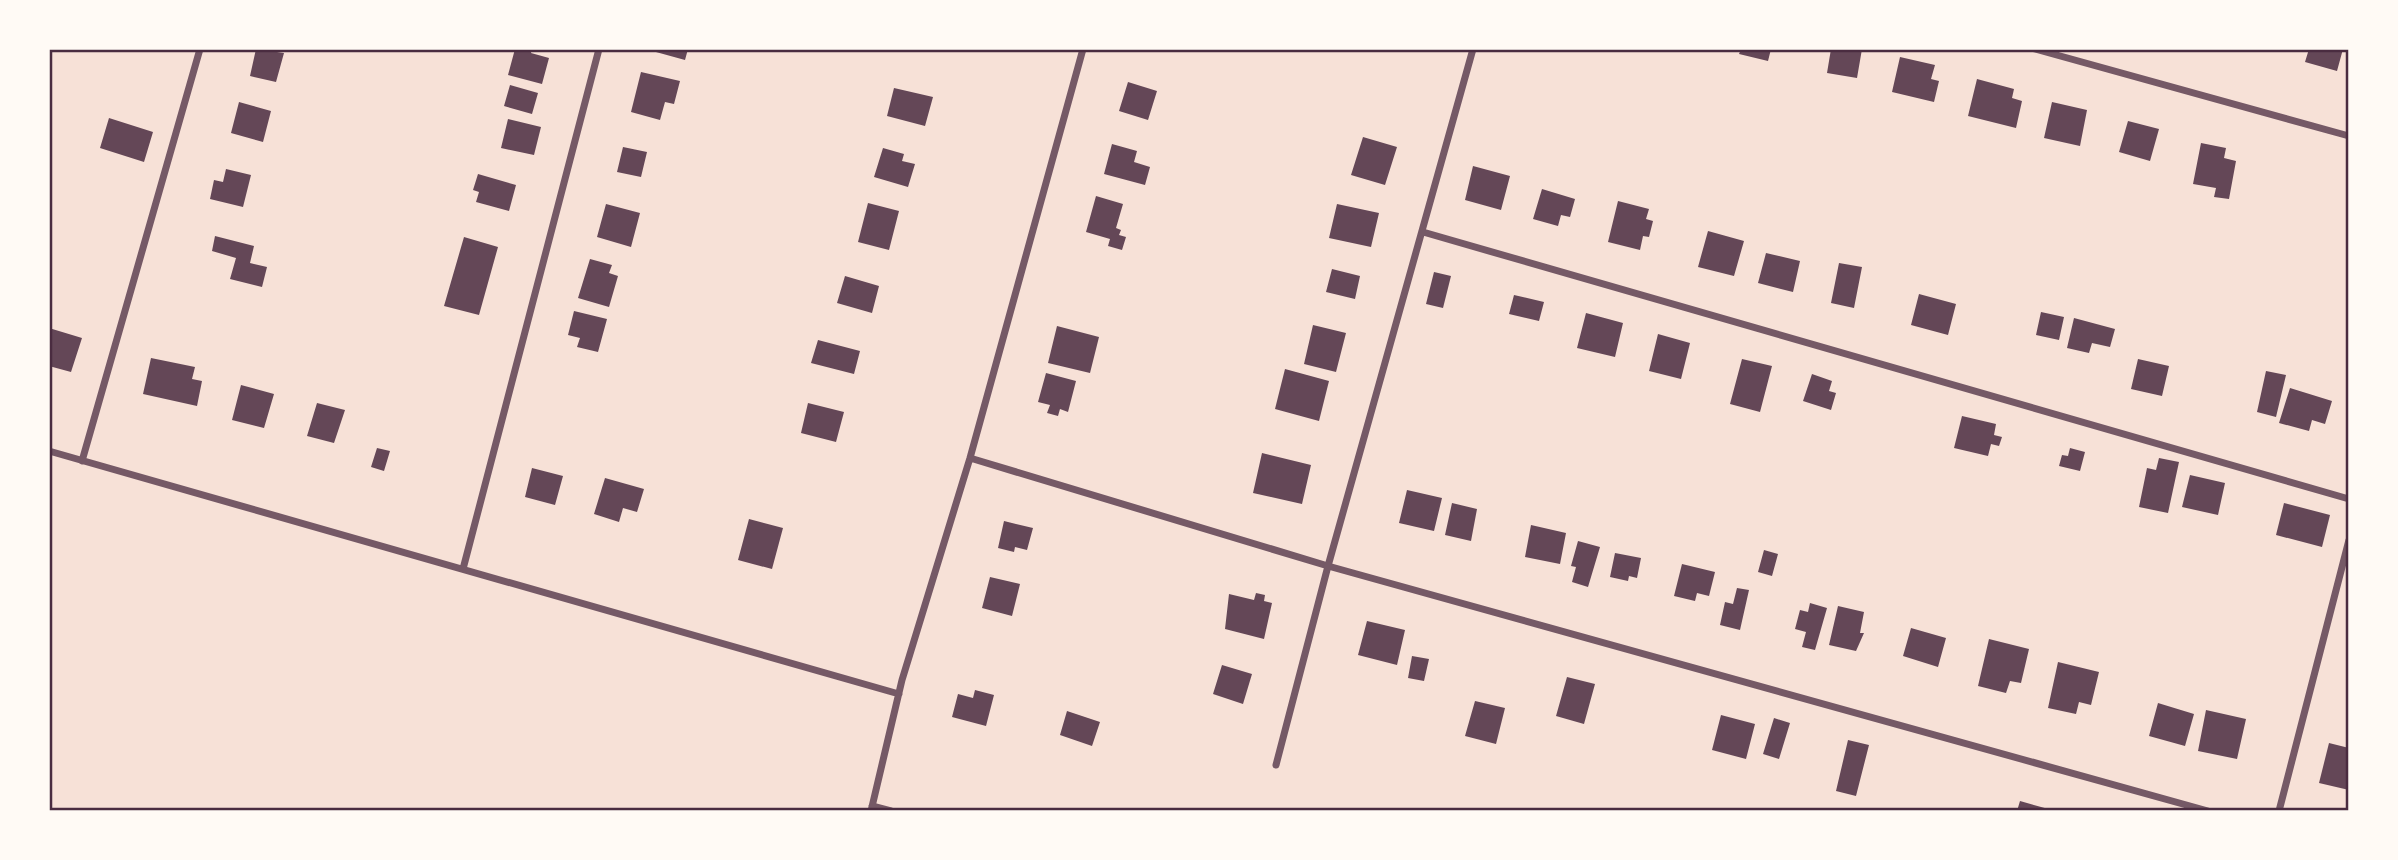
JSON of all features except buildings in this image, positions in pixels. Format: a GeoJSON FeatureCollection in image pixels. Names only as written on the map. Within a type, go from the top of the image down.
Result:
{"type":"FeatureCollection","features":[{"type":"Feature","properties":{"kind":"street"},"geometry":{"type":"LineString","coordinates":[[82,461],[200,49]]}},
{"type":"Feature","properties":{"kind":"street"},"geometry":{"type":"LineString","coordinates":[[463,569],[599,49]]}},
{"type":"Feature","properties":{"kind":"street"},"geometry":{"type":"LineString","coordinates":[[891,811],[872,808],[898,694],[970,458],[1083,49]]}},
{"type":"Feature","properties":{"kind":"street"},"geometry":{"type":"LineString","coordinates":[[1276,765],[1328,566],[1473,49]]}},
{"type":"Feature","properties":{"kind":"street"},"geometry":{"type":"LineString","coordinates":[[2035,49],[2349,136]]}},
{"type":"Feature","properties":{"kind":"street"},"geometry":{"type":"LineString","coordinates":[[1423,232],[2349,499]]}},
{"type":"Feature","properties":{"kind":"street"},"geometry":{"type":"LineString","coordinates":[[49,451],[898,694]]}},
{"type":"Feature","properties":{"kind":"street"},"geometry":{"type":"LineString","coordinates":[[970,458],[1328,566],[2208,811]]}},
{"type":"Feature","properties":{"kind":"street"},"geometry":{"type":"LineString","coordinates":[[2279,811],[2349,540]]}}]}
